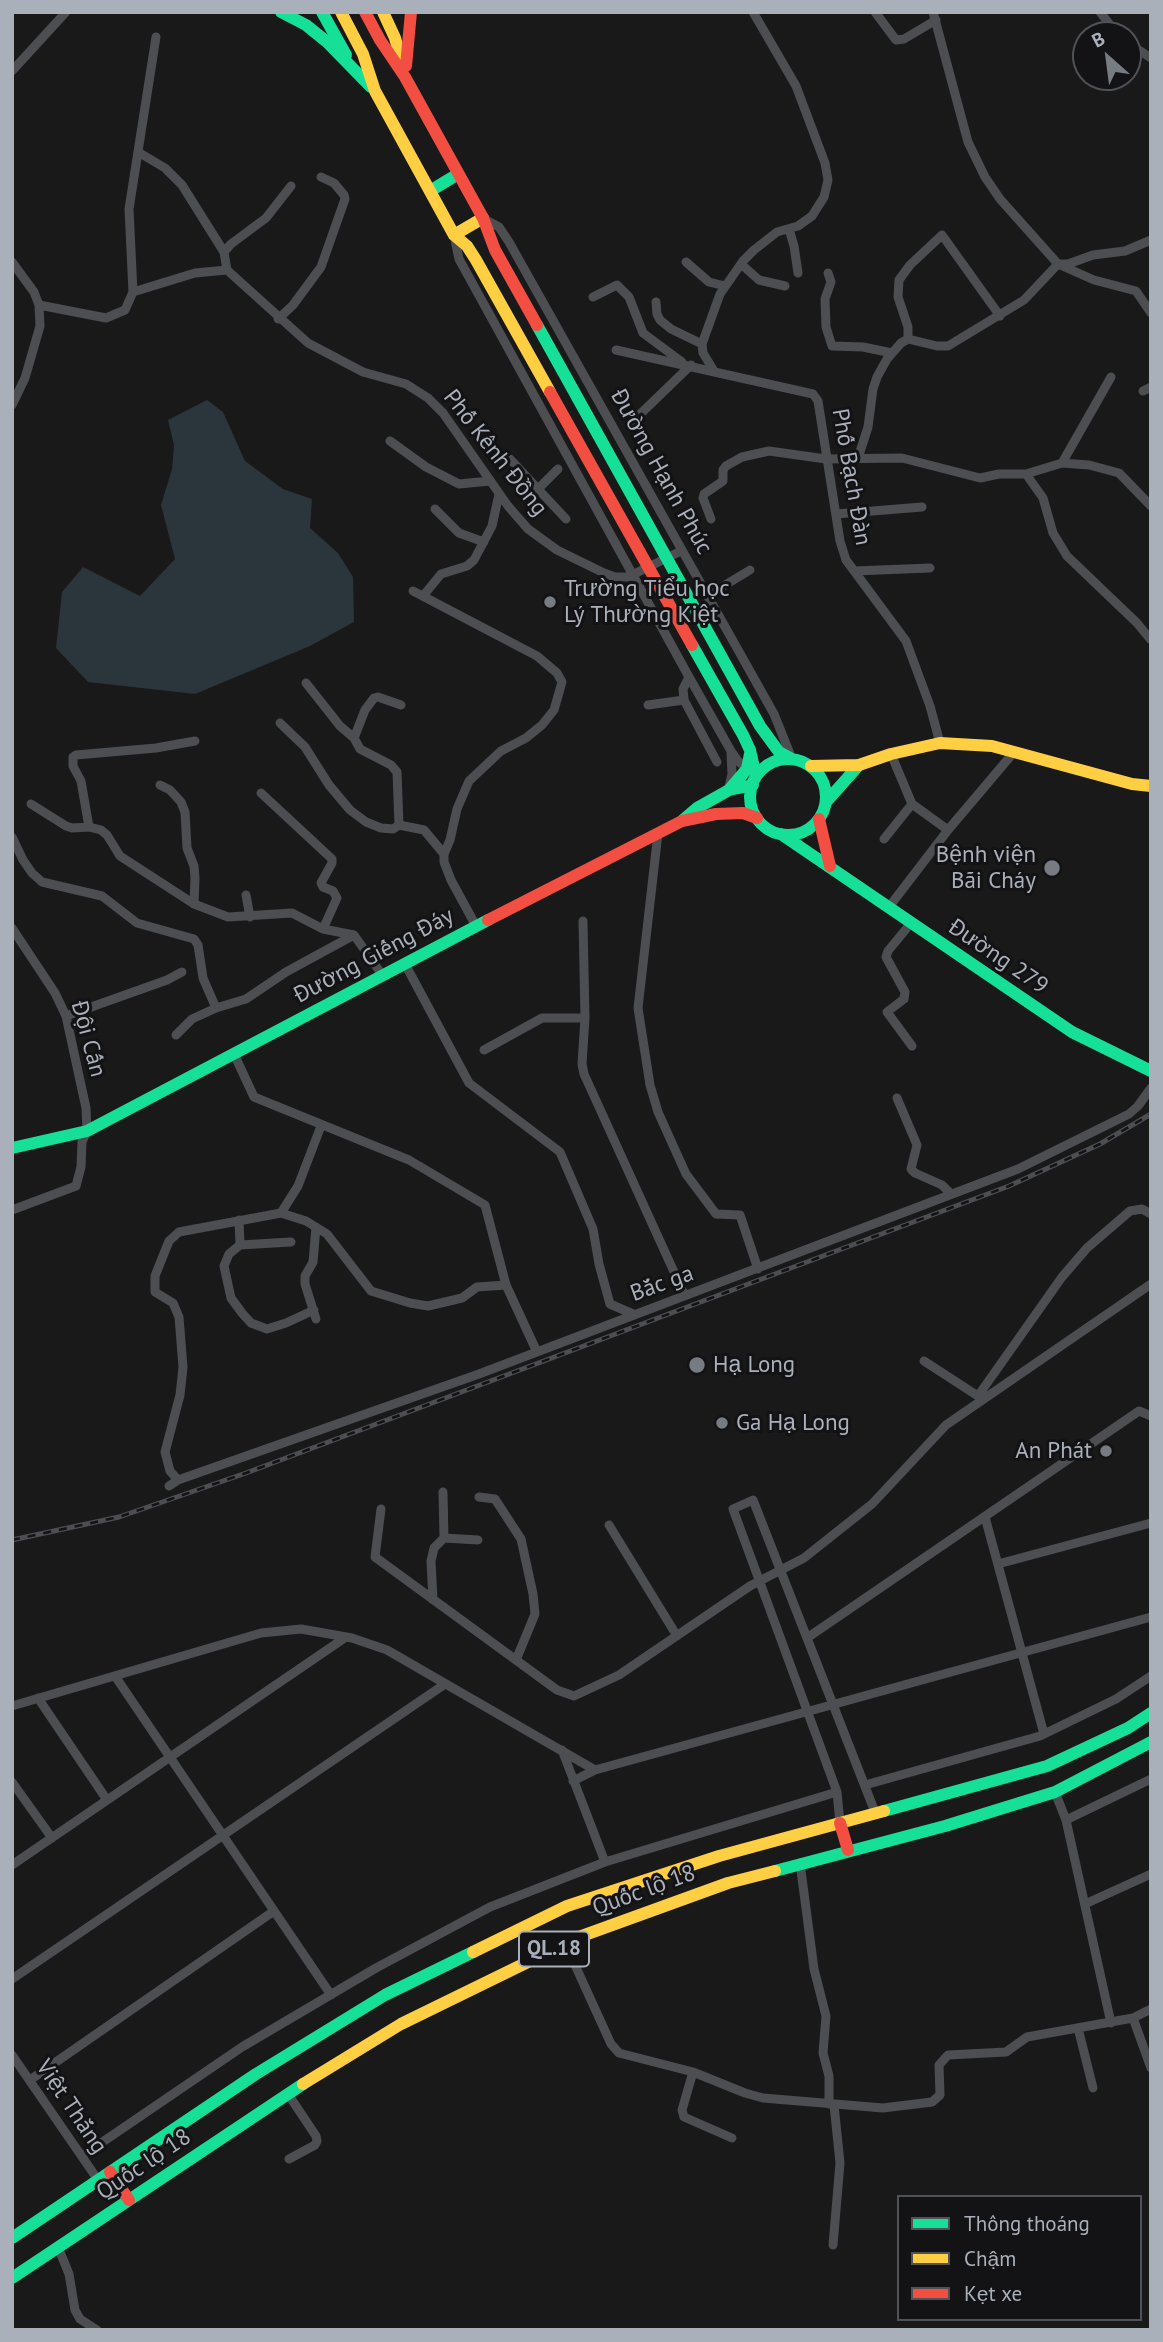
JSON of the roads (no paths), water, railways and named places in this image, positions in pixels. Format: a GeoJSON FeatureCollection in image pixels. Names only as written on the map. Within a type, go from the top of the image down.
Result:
{"type":"FeatureCollection","features":[{"type":"Feature","properties":{"kind":"main road"},"geometry":{"type":"LineString","coordinates":[[281,12],[306,25],[352,65],[375,91]]}},
{"type":"Feature","properties":{"kind":"main road"},"geometry":{"type":"LineString","coordinates":[[322,12],[352,65]]}},
{"type":"Feature","properties":{"kind":"main road"},"geometry":{"type":"LineString","coordinates":[[341,12],[363,54],[375,91],[454,235],[467,246],[477,260],[750,750],[752,807],[757,818],[771,831],[781,834],[802,832],[819,820],[826,802],[859,765]]}},
{"type":"Feature","properties":{"kind":"main road","name":"Đường Hạnh Phúc"},"geometry":{"type":"LineString","coordinates":[[365,12],[405,77],[483,218],[495,250],[760,726],[779,752],[792,759]]}},
{"type":"Feature","properties":{"kind":"main road"},"geometry":{"type":"LineString","coordinates":[[383,12],[395,38],[405,77]]}},
{"type":"Feature","properties":{"kind":"main road"},"geometry":{"type":"LineString","coordinates":[[405,77],[411,12]]}},
{"type":"Feature","properties":{"kind":"main road"},"geometry":{"type":"LineString","coordinates":[[430,191],[458,174]]}},
{"type":"Feature","properties":{"kind":"main road"},"geometry":{"type":"LineString","coordinates":[[454,235],[483,218]]}},
{"type":"Feature","properties":{"kind":"main road"},"geometry":{"type":"LineString","coordinates":[[752,777],[772,763],[792,759],[811,766],[859,765],[891,754],[940,743],[992,746],[1132,784],[1151,786]]}},
{"type":"Feature","properties":{"kind":"main road"},"geometry":{"type":"LineString","coordinates":[[811,766],[823,782],[826,802]]}},
{"type":"Feature","properties":{"kind":"main road","name":"Đường Giếng Đáy"},"geometry":{"type":"LineString","coordinates":[[12,1148],[87,1131],[682,821],[697,808],[752,777]]}},
{"type":"Feature","properties":{"kind":"main road","name":"Đường Giếng Đáy"},"geometry":{"type":"LineString","coordinates":[[682,821],[716,814],[743,813],[757,818]]}},
{"type":"Feature","properties":{"kind":"main road"},"geometry":{"type":"LineString","coordinates":[[819,820],[830,866]]}},
{"type":"Feature","properties":{"kind":"main road","name":"Đường 279"},"geometry":{"type":"LineString","coordinates":[[781,834],[1073,1032],[1151,1072]]}},
{"type":"Feature","properties":{"kind":"main road","name":"Quốc lộ 18"},"geometry":{"type":"LineString","coordinates":[[12,2238],[256,2074],[385,1995],[567,1906],[719,1856],[1047,1766],[1128,1728],[1151,1713]]}},
{"type":"Feature","properties":{"kind":"main road","name":"Quốc lộ 18"},"geometry":{"type":"LineString","coordinates":[[12,2278],[288,2094],[401,2025],[565,1943],[728,1883],[945,1826],[1055,1792],[1151,1742]]}},
{"type":"Feature","properties":{"kind":"main road"},"geometry":{"type":"LineString","coordinates":[[840,1824],[848,1850]]}},
{"type":"Feature","properties":{"kind":"main road"},"geometry":{"type":"LineString","coordinates":[[110,2172],[129,2200]]}},
{"type":"Feature","properties":{"kind":"street"},"geometry":{"type":"LineString","coordinates":[[12,71],[65,12]]}},
{"type":"Feature","properties":{"kind":"street"},"geometry":{"type":"LineString","coordinates":[[714,371],[703,353],[702,344],[720,294],[754,250],[777,232],[806,222],[818,208],[827,189],[827,172],[793,78],[753,12]]}},
{"type":"Feature","properties":{"kind":"street"},"geometry":{"type":"LineString","coordinates":[[875,12],[896,40],[904,39],[934,16],[964,131],[978,164],[1000,199],[1058,264],[1094,280],[1136,291],[1151,313]]}},
{"type":"Feature","properties":{"kind":"street"},"geometry":{"type":"LineString","coordinates":[[39,305],[106,318],[125,310],[133,292],[129,209],[156,37]]}},
{"type":"Feature","properties":{"kind":"street"},"geometry":{"type":"LineString","coordinates":[[133,292],[195,273],[227,270],[224,252],[182,185],[164,168],[138,152]]}},
{"type":"Feature","properties":{"kind":"street"},"geometry":{"type":"LineString","coordinates":[[278,318],[293,305],[321,267],[345,199],[334,183],[321,177]]}},
{"type":"Feature","properties":{"kind":"street"},"geometry":{"type":"LineString","coordinates":[[224,252],[266,218],[291,186]]}},
{"type":"Feature","properties":{"kind":"street","name":"Đường Hạnh Phúc"},"geometry":{"type":"LineString","coordinates":[[483,218],[499,228],[509,242],[774,714],[792,759]]}},
{"type":"Feature","properties":{"kind":"street"},"geometry":{"type":"LineString","coordinates":[[789,229],[797,273]]}},
{"type":"Feature","properties":{"kind":"street"},"geometry":{"type":"LineString","coordinates":[[454,235],[458,259],[689,677],[731,751],[752,777]]}},
{"type":"Feature","properties":{"kind":"street"},"geometry":{"type":"LineString","coordinates":[[908,339],[908,327],[898,297],[899,280],[903,272],[942,235],[1000,316]]}},
{"type":"Feature","properties":{"kind":"street"},"geometry":{"type":"LineString","coordinates":[[858,458],[868,427],[873,388],[882,367],[901,342],[908,339],[948,346],[1024,300],[1058,264],[1068,264],[1101,253],[1125,251],[1151,240]]}},
{"type":"Feature","properties":{"kind":"street"},"geometry":{"type":"LineString","coordinates":[[12,262],[34,292],[39,305],[40,327],[25,378],[12,405]]}},
{"type":"Feature","properties":{"kind":"street"},"geometry":{"type":"LineString","coordinates":[[686,262],[709,282],[725,286]]}},
{"type":"Feature","properties":{"kind":"street"},"geometry":{"type":"LineString","coordinates":[[741,264],[759,280],[785,286]]}},
{"type":"Feature","properties":{"kind":"street","name":"Phố Kênh Đồng"},"geometry":{"type":"LineString","coordinates":[[227,270],[308,343],[363,372],[406,384],[428,398],[443,413],[499,494],[528,529],[557,551],[615,577],[634,575]]}},
{"type":"Feature","properties":{"kind":"street"},"geometry":{"type":"LineString","coordinates":[[828,273],[831,282],[825,299],[826,327],[832,346],[863,347],[892,353]]}},
{"type":"Feature","properties":{"kind":"street"},"geometry":{"type":"LineString","coordinates":[[593,297],[617,285],[629,297],[643,333],[688,365],[631,423]]}},
{"type":"Feature","properties":{"kind":"street"},"geometry":{"type":"LineString","coordinates":[[656,302],[660,320],[671,329],[702,344]]}},
{"type":"Feature","properties":{"kind":"street","name":"Phố Bạch Đàn"},"geometry":{"type":"LineString","coordinates":[[616,350],[813,394],[818,401],[846,560],[906,641],[930,706],[940,743]]}},
{"type":"Feature","properties":{"kind":"street"},"geometry":{"type":"LineString","coordinates":[[1062,463],[1111,377]]}},
{"type":"Feature","properties":{"kind":"street"},"geometry":{"type":"LineString","coordinates":[[390,441],[426,467],[459,484],[490,481]]}},
{"type":"Feature","properties":{"kind":"street"},"geometry":{"type":"LineString","coordinates":[[711,519],[704,494],[723,481],[723,470],[726,466],[742,457],[769,450],[827,459],[902,458],[981,478],[999,474],[1026,474],[1062,463],[1089,465],[1119,473],[1151,506]]}},
{"type":"Feature","properties":{"kind":"street"},"geometry":{"type":"LineString","coordinates":[[510,459],[566,519]]}},
{"type":"Feature","properties":{"kind":"street"},"geometry":{"type":"LineString","coordinates":[[537,490],[558,468]]}},
{"type":"Feature","properties":{"kind":"street"},"geometry":{"type":"LineString","coordinates":[[1026,474],[1043,498],[1057,542],[1067,556],[1151,640]]}},
{"type":"Feature","properties":{"kind":"street"},"geometry":{"type":"LineString","coordinates":[[423,596],[441,574],[467,566],[474,560],[492,526],[499,494]]}},
{"type":"Feature","properties":{"kind":"street"},"geometry":{"type":"LineString","coordinates":[[836,514],[922,507]]}},
{"type":"Feature","properties":{"kind":"street"},"geometry":{"type":"LineString","coordinates":[[435,509],[459,533],[484,542]]}},
{"type":"Feature","properties":{"kind":"street"},"geometry":{"type":"LineString","coordinates":[[634,575],[681,551]]}},
{"type":"Feature","properties":{"kind":"street"},"geometry":{"type":"LineString","coordinates":[[854,571],[930,568]]}},
{"type":"Feature","properties":{"kind":"street"},"geometry":{"type":"LineString","coordinates":[[707,596],[750,570]]}},
{"type":"Feature","properties":{"kind":"street"},"geometry":{"type":"LineString","coordinates":[[413,591],[537,656],[557,673],[562,682],[554,710],[542,725],[526,738],[501,751],[469,781],[457,810],[444,862],[476,926]]}},
{"type":"Feature","properties":{"kind":"street"},"geometry":{"type":"LineString","coordinates":[[689,677],[683,689],[684,700],[717,762]]}},
{"type":"Feature","properties":{"kind":"street"},"geometry":{"type":"LineString","coordinates":[[306,683],[340,726],[354,738],[360,749],[391,765],[397,772],[399,825]]}},
{"type":"Feature","properties":{"kind":"street"},"geometry":{"type":"LineString","coordinates":[[354,738],[365,710],[374,698],[401,705]]}},
{"type":"Feature","properties":{"kind":"street"},"geometry":{"type":"LineString","coordinates":[[648,705],[684,700]]}},
{"type":"Feature","properties":{"kind":"street"},"geometry":{"type":"LineString","coordinates":[[280,723],[305,747],[329,785],[350,810],[366,822],[381,828],[393,829],[399,825],[424,831],[444,854]]}},
{"type":"Feature","properties":{"kind":"street"},"geometry":{"type":"LineString","coordinates":[[89,827],[81,781],[73,766],[76,755],[156,748],[195,741]]}},
{"type":"Feature","properties":{"kind":"street"},"geometry":{"type":"LineString","coordinates":[[729,790],[732,774],[731,751]]}},
{"type":"Feature","properties":{"kind":"street"},"geometry":{"type":"LineString","coordinates":[[889,907],[1014,752]]}},
{"type":"Feature","properties":{"kind":"street"},"geometry":{"type":"LineString","coordinates":[[891,754],[912,804],[948,831]]}},
{"type":"Feature","properties":{"kind":"street"},"geometry":{"type":"LineString","coordinates":[[160,785],[170,790],[181,802],[185,812],[186,838],[195,878],[194,904]]}},
{"type":"Feature","properties":{"kind":"street"},"geometry":{"type":"LineString","coordinates":[[261,793],[332,859],[321,883],[323,887],[333,891],[337,898],[323,929]]}},
{"type":"Feature","properties":{"kind":"street"},"geometry":{"type":"LineString","coordinates":[[31,804],[66,826],[89,827],[107,835],[120,856],[194,904],[228,917],[292,913],[323,929],[354,935],[383,976]]}},
{"type":"Feature","properties":{"kind":"street"},"geometry":{"type":"LineString","coordinates":[[884,839],[912,804]]}},
{"type":"Feature","properties":{"kind":"street"},"geometry":{"type":"LineString","coordinates":[[658,833],[638,1008],[650,1085],[657,1112],[686,1174],[716,1214],[740,1214],[758,1269]]}},
{"type":"Feature","properties":{"kind":"street"},"geometry":{"type":"LineString","coordinates":[[12,837],[27,867],[42,882],[102,896],[137,923],[194,939],[198,946],[203,978],[216,1008]]}},
{"type":"Feature","properties":{"kind":"street"},"geometry":{"type":"LineString","coordinates":[[246,895],[250,916]]}},
{"type":"Feature","properties":{"kind":"street"},"geometry":{"type":"LineString","coordinates":[[583,921],[584,1074],[685,1296]]}},
{"type":"Feature","properties":{"kind":"street"},"geometry":{"type":"LineString","coordinates":[[911,923],[886,957],[905,992],[904,999],[887,1012],[912,1046]]}},
{"type":"Feature","properties":{"kind":"street","name":"Đội Cấn"},"geometry":{"type":"LineString","coordinates":[[12,928],[55,993],[65,1016],[86,1108],[87,1131],[82,1142],[81,1167],[76,1186],[12,1210]]}},
{"type":"Feature","properties":{"kind":"street"},"geometry":{"type":"LineString","coordinates":[[176,1035],[192,1019],[246,999],[286,972],[354,935]]}},
{"type":"Feature","properties":{"kind":"street"},"geometry":{"type":"LineString","coordinates":[[405,964],[469,1083],[560,1153],[593,1229],[610,1304],[633,1314]]}},
{"type":"Feature","properties":{"kind":"street"},"geometry":{"type":"LineString","coordinates":[[65,1016],[167,980],[181,972]]}},
{"type":"Feature","properties":{"kind":"street"},"geometry":{"type":"LineString","coordinates":[[484,1050],[542,1018],[585,1018]]}},
{"type":"Feature","properties":{"kind":"street"},"geometry":{"type":"LineString","coordinates":[[234,1054],[254,1097],[409,1160],[485,1205],[506,1285],[537,1352]]}},
{"type":"Feature","properties":{"kind":"street","name":"Bắc ga"},"geometry":{"type":"LineString","coordinates":[[239,1220],[179,1231],[169,1241],[155,1276],[155,1292],[173,1303],[179,1317],[183,1367],[180,1395],[165,1452],[173,1483],[537,1352],[1018,1168],[1129,1114],[1151,1088]]}},
{"type":"Feature","properties":{"kind":"street"},"geometry":{"type":"LineString","coordinates":[[897,1098],[917,1145],[911,1169],[942,1185],[951,1194]]}},
{"type":"Feature","properties":{"kind":"street"},"geometry":{"type":"LineString","coordinates":[[281,1213],[298,1186],[321,1126]]}},
{"type":"Feature","properties":{"kind":"street"},"geometry":{"type":"LineString","coordinates":[[981,1397],[1062,1277],[1087,1248],[1130,1211],[1142,1209],[1151,1214]]}},
{"type":"Feature","properties":{"kind":"street"},"geometry":{"type":"LineString","coordinates":[[240,1245],[239,1220],[281,1213],[306,1221],[327,1234],[371,1290],[410,1303],[428,1306],[462,1298],[477,1287],[506,1285]]}},
{"type":"Feature","properties":{"kind":"street"},"geometry":{"type":"LineString","coordinates":[[290,1242],[240,1245],[229,1254],[224,1266],[231,1298],[251,1323],[267,1329],[315,1315],[305,1276],[313,1262],[316,1227]]}},
{"type":"Feature","properties":{"kind":"street"},"geometry":{"type":"LineString","coordinates":[[381,1509],[375,1557],[557,1690],[574,1696],[619,1675],[760,1581],[804,1558],[872,1504],[946,1425],[981,1397],[1151,1284]]}},
{"type":"Feature","properties":{"kind":"street"},"geometry":{"type":"LineString","coordinates":[[924,1361],[981,1397]]}},
{"type":"Feature","properties":{"kind":"street"},"geometry":{"type":"LineString","coordinates":[[807,1638],[1139,1410],[1151,1416]]}},
{"type":"Feature","properties":{"kind":"street"},"geometry":{"type":"LineString","coordinates":[[433,1600],[432,1553],[444,1538],[443,1492]]}},
{"type":"Feature","properties":{"kind":"street"},"geometry":{"type":"LineString","coordinates":[[479,1497],[495,1499],[521,1539],[535,1614],[516,1660]]}},
{"type":"Feature","properties":{"kind":"street"},"geometry":{"type":"LineString","coordinates":[[840,1824],[837,1792],[733,1509],[753,1500],[875,1812]]}},
{"type":"Feature","properties":{"kind":"street"},"geometry":{"type":"LineString","coordinates":[[985,1517],[1044,1734]]}},
{"type":"Feature","properties":{"kind":"street"},"geometry":{"type":"LineString","coordinates":[[998,1564],[1151,1522]]}},
{"type":"Feature","properties":{"kind":"street"},"geometry":{"type":"LineString","coordinates":[[609,1525],[677,1636]]}},
{"type":"Feature","properties":{"kind":"street"},"geometry":{"type":"LineString","coordinates":[[444,1538],[478,1541]]}},
{"type":"Feature","properties":{"kind":"street"},"geometry":{"type":"LineString","coordinates":[[573,1781],[595,1770],[1151,1616]]}},
{"type":"Feature","properties":{"kind":"street"},"geometry":{"type":"LineString","coordinates":[[12,1706],[261,1633],[301,1629],[346,1637],[387,1650],[595,1770]]}},
{"type":"Feature","properties":{"kind":"street"},"geometry":{"type":"LineString","coordinates":[[12,1865],[346,1637]]}},
{"type":"Feature","properties":{"kind":"street"},"geometry":{"type":"LineString","coordinates":[[115,1676],[331,1995]]}},
{"type":"Feature","properties":{"kind":"street"},"geometry":{"type":"LineString","coordinates":[[865,1785],[1044,1734],[1116,1699],[1151,1676]]}},
{"type":"Feature","properties":{"kind":"street"},"geometry":{"type":"LineString","coordinates":[[12,1979],[445,1684]]}},
{"type":"Feature","properties":{"kind":"street"},"geometry":{"type":"LineString","coordinates":[[38,1698],[107,1800]]}},
{"type":"Feature","properties":{"kind":"street"},"geometry":{"type":"LineString","coordinates":[[561,1749],[605,1863]]}},
{"type":"Feature","properties":{"kind":"street"},"geometry":{"type":"LineString","coordinates":[[1066,1820],[1151,1779]]}},
{"type":"Feature","properties":{"kind":"street"},"geometry":{"type":"LineString","coordinates":[[12,1782],[52,1838]]}},
{"type":"Feature","properties":{"kind":"street"},"geometry":{"type":"LineString","coordinates":[[82,2157],[242,2047],[490,1907],[605,1863],[837,1792]]}},
{"type":"Feature","properties":{"kind":"street"},"geometry":{"type":"LineString","coordinates":[[1055,1792],[1066,1820],[1111,2023]]}},
{"type":"Feature","properties":{"kind":"street"},"geometry":{"type":"LineString","coordinates":[[800,1863],[814,1969],[826,2016],[823,2053],[829,2076],[841,2163],[834,2245]]}},
{"type":"Feature","properties":{"kind":"street"},"geometry":{"type":"LineString","coordinates":[[1085,1904],[1151,1874]]}},
{"type":"Feature","properties":{"kind":"street"},"geometry":{"type":"LineString","coordinates":[[30,2080],[274,1911]]}},
{"type":"Feature","properties":{"kind":"street"},"geometry":{"type":"LineString","coordinates":[[565,1943],[615,2050],[626,2056],[693,2072],[763,2098],[883,2108],[932,2102],[940,2095],[939,2064],[948,2055],[1006,2052],[1027,2037],[1133,2018],[1151,2008]]}},
{"type":"Feature","properties":{"kind":"street"},"geometry":{"type":"LineString","coordinates":[[1133,2018],[1151,2068]]}},
{"type":"Feature","properties":{"kind":"street"},"geometry":{"type":"LineString","coordinates":[[1078,2028],[1093,2088]]}},
{"type":"Feature","properties":{"kind":"street","name":"Việt Thắng"},"geometry":{"type":"LineString","coordinates":[[12,2055],[98,2180]]}},
{"type":"Feature","properties":{"kind":"street"},"geometry":{"type":"LineString","coordinates":[[693,2072],[682,2109],[684,2117],[732,2138]]}},
{"type":"Feature","properties":{"kind":"street"},"geometry":{"type":"LineString","coordinates":[[288,2094],[317,2141],[316,2145],[289,2159]]}},
{"type":"Feature","properties":{"kind":"street"},"geometry":{"type":"LineString","coordinates":[[58,2247],[69,2274],[75,2310],[80,2319],[97,2330]]}},
{"type":"Feature","properties":{"kind":"railway"},"geometry":{"type":"LineString","coordinates":[[12,1540],[119,1517],[246,1473],[1009,1186],[1100,1144],[1151,1114]]}},
{"type":"Feature","properties":{"kind":"place","name":"Trường Tiểu học Lý Thường Kiệt"},"geometry":{"type":"Point","coordinates":[550,602]}},
{"type":"Feature","properties":{"kind":"place","name":"Bệnh viện Bãi Cháy"},"geometry":{"type":"Point","coordinates":[1052,868]}},
{"type":"Feature","properties":{"kind":"place","name":"Hạ Long"},"geometry":{"type":"Point","coordinates":[697,1365]}},
{"type":"Feature","properties":{"kind":"place","name":"Ga Hạ Long"},"geometry":{"type":"Point","coordinates":[722,1423]}},
{"type":"Feature","properties":{"kind":"place","name":"An Phát"},"geometry":{"type":"Point","coordinates":[1106,1451]}}]}
